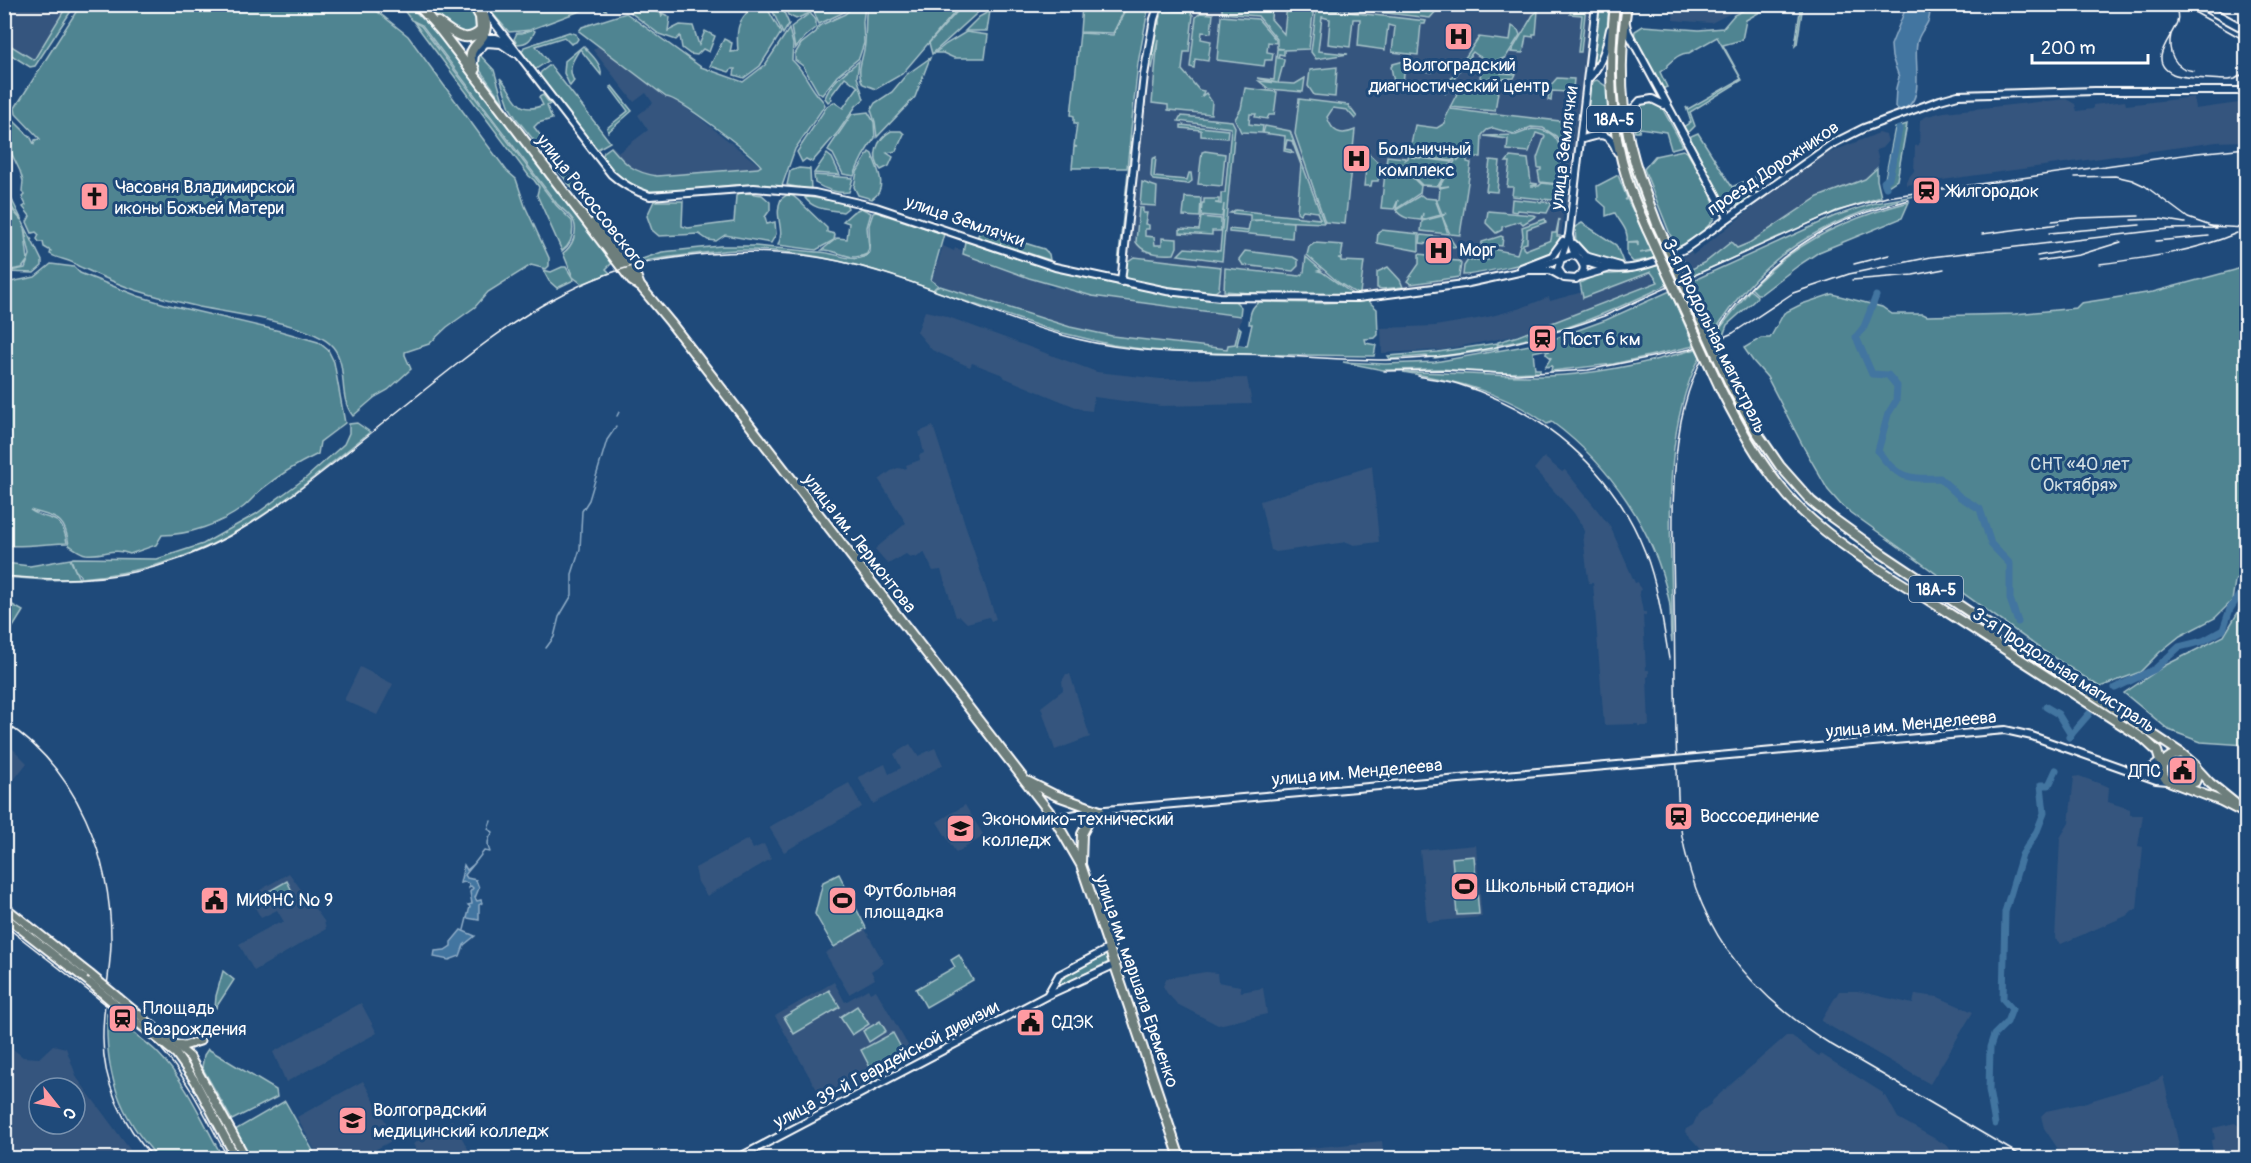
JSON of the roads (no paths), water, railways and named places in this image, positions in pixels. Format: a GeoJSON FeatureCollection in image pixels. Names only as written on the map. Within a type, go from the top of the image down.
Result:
{"type":"FeatureCollection","features":[{"type":"Feature","properties":{"kind":"highway","name":"улица Рокоссовского"},"geometry":{"type":"LineString","coordinates":[[417,4],[441,31],[632,281],[641,287]]}},
{"type":"Feature","properties":{"kind":"highway"},"geometry":{"type":"LineString","coordinates":[[425,12],[465,39],[471,38],[481,30],[482,23],[473,4]]}},
{"type":"Feature","properties":{"kind":"highway","name":"3-я Продольная магистраль"},"geometry":{"type":"LineString","coordinates":[[1615,4],[1611,64],[1613,110],[1616,135],[1628,183],[1721,390],[1746,438],[1770,474],[1817,525],[1882,570],[2144,739],[2157,751],[2164,762],[2164,775],[2168,781],[2244,810]]}},
{"type":"Feature","properties":{"kind":"highway","name":"3-я Продольная магистраль"},"geometry":{"type":"LineString","coordinates":[[1627,4],[1621,65],[1622,93],[1627,133],[1634,159],[1657,224],[1731,386],[1756,431],[1780,466],[1811,501],[1827,514],[1881,554],[2181,753],[2210,783],[2244,810]]}},
{"type":"Feature","properties":{"kind":"highway"},"geometry":{"type":"LineString","coordinates":[[475,70],[470,57],[478,41],[486,32],[486,20],[479,5]]}},
{"type":"Feature","properties":{"kind":"highway"},"geometry":{"type":"LineString","coordinates":[[441,31],[459,42],[478,41]]}},
{"type":"Feature","properties":{"kind":"highway","name":"улица Рокоссовского"},"geometry":{"type":"LineString","coordinates":[[475,70],[630,268],[641,287]]}},
{"type":"Feature","properties":{"kind":"highway","name":"улица им. Лермонтова"},"geometry":{"type":"LineString","coordinates":[[641,287],[1054,818]]}},
{"type":"Feature","properties":{"kind":"highway"},"geometry":{"type":"LineString","coordinates":[[2164,762],[2181,753]]}},
{"type":"Feature","properties":{"kind":"highway"},"geometry":{"type":"LineString","coordinates":[[2183,786],[2195,782],[2198,776],[2197,769]]}},
{"type":"Feature","properties":{"kind":"highway"},"geometry":{"type":"LineString","coordinates":[[1022,778],[1041,789],[1097,811],[1082,834],[1081,865]]}},
{"type":"Feature","properties":{"kind":"highway","name":"улица им. маршала Еременко"},"geometry":{"type":"LineString","coordinates":[[1054,818],[1081,865],[1180,1158]]}},
{"type":"Feature","properties":{"kind":"main road"},"geometry":{"type":"LineString","coordinates":[[1121,282],[1144,75],[1159,4]]}},
{"type":"Feature","properties":{"kind":"main road","name":"улица Землячки"},"geometry":{"type":"LineString","coordinates":[[479,5],[611,174],[621,184],[636,192],[650,196],[669,196],[754,188],[801,191],[838,197],[876,207],[1055,267],[1167,291],[1220,297],[1358,298],[1507,275],[1561,259],[1569,235],[1596,4]]}},
{"type":"Feature","properties":{"kind":"main road"},"geometry":{"type":"LineString","coordinates":[[1588,79],[1593,74],[1606,47],[1615,4]]}},
{"type":"Feature","properties":{"kind":"main road"},"geometry":{"type":"LineString","coordinates":[[1627,4],[1628,32],[1728,217]]}},
{"type":"Feature","properties":{"kind":"main road"},"geometry":{"type":"LineString","coordinates":[[2198,4],[2247,30]]}},
{"type":"Feature","properties":{"kind":"main road"},"geometry":{"type":"LineString","coordinates":[[478,41],[496,38],[510,43]]}},
{"type":"Feature","properties":{"kind":"main road"},"geometry":{"type":"LineString","coordinates":[[475,70],[475,54],[486,43],[501,44],[520,56]]}},
{"type":"Feature","properties":{"kind":"main road","name":"проезд Дорожников"},"geometry":{"type":"LineString","coordinates":[[1579,277],[1608,268],[1626,268],[1668,257],[1686,248],[1819,152],[1849,134],[1940,100],[1958,95],[2095,91],[2247,91]]}},
{"type":"Feature","properties":{"kind":"main road"},"geometry":{"type":"LineString","coordinates":[[1627,133],[1631,111],[1640,101],[1655,99],[1669,110]]}},
{"type":"Feature","properties":{"kind":"main road"},"geometry":{"type":"LineString","coordinates":[[1580,140],[1601,135],[1610,139],[1616,148],[1628,183]]}},
{"type":"Feature","properties":{"kind":"main road"},"geometry":{"type":"LineString","coordinates":[[1571,218],[1573,240],[1581,253],[1596,260],[1626,268]]}},
{"type":"Feature","properties":{"kind":"main road"},"geometry":{"type":"LineString","coordinates":[[1507,275],[1547,259],[1557,252],[1571,218]]}},
{"type":"Feature","properties":{"kind":"main road"},"geometry":{"type":"LineString","coordinates":[[1569,235],[1572,247],[1580,259],[1583,271],[1579,277],[1572,280],[1561,276],[1558,269],[1561,259],[1568,255],[1580,259]]}},
{"type":"Feature","properties":{"kind":"main road","name":"проезд Дорожников"},"geometry":{"type":"LineString","coordinates":[[1580,259],[1608,268]]}},
{"type":"Feature","properties":{"kind":"main road","name":"улица Землячки"},"geometry":{"type":"LineString","coordinates":[[1528,270],[1550,270],[1561,276]]}},
{"type":"Feature","properties":{"kind":"main road","name":"улица им. Менделеева"},"geometry":{"type":"LineString","coordinates":[[1054,818],[1097,811],[2005,730],[2031,736],[2156,780],[2168,781]]}},
{"type":"Feature","properties":{"kind":"main road"},"geometry":{"type":"LineString","coordinates":[[2133,771],[2147,771],[2164,762]]}},
{"type":"Feature","properties":{"kind":"main road"},"geometry":{"type":"LineString","coordinates":[[4,906],[90,974],[176,1054],[195,1081],[236,1158]]}},
{"type":"Feature","properties":{"kind":"main road"},"geometry":{"type":"LineString","coordinates":[[4,916],[90,983],[177,1045],[195,1066],[246,1158]]}},
{"type":"Feature","properties":{"kind":"main road","name":"улица 39-й Гвардейской дивизии"},"geometry":{"type":"LineString","coordinates":[[1048,995],[1059,975],[1110,948]]}},
{"type":"Feature","properties":{"kind":"main road","name":"улица 39-й Гвардейской дивизии"},"geometry":{"type":"LineString","coordinates":[[738,1158],[1048,995],[1116,964]]}},
{"type":"Feature","properties":{"kind":"main road"},"geometry":{"type":"LineString","coordinates":[[177,1045],[184,1046],[200,1041]]}},
{"type":"Feature","properties":{"kind":"waterway"},"geometry":{"type":"LineString","coordinates":[[1886,187],[1884,182],[1889,178],[1899,129]]}},
{"type":"Feature","properties":{"kind":"waterway"},"geometry":{"type":"LineString","coordinates":[[1876,296],[1864,327],[1856,337],[1872,374],[1888,375],[1897,386],[1896,401],[1888,414],[1878,451],[1898,472],[1911,477],[1940,478],[1960,497],[1980,509],[1991,544],[2010,564],[2010,599],[2018,622]]}},
{"type":"Feature","properties":{"kind":"waterway"},"geometry":{"type":"LineString","coordinates":[[617,416],[619,412]]}},
{"type":"Feature","properties":{"kind":"waterway"},"geometry":{"type":"LineString","coordinates":[[546,648],[554,637],[559,617],[572,595],[572,574],[580,549],[582,511],[589,500],[607,440],[616,427]]}},
{"type":"Feature","properties":{"kind":"waterway"},"geometry":{"type":"LineString","coordinates":[[2115,688],[2155,669],[2179,647],[2203,641],[2223,630],[2230,609],[2246,585]]}},
{"type":"Feature","properties":{"kind":"waterway"},"geometry":{"type":"LineString","coordinates":[[2046,707],[2058,714],[2071,735]]}},
{"type":"Feature","properties":{"kind":"waterway"},"geometry":{"type":"LineString","coordinates":[[2069,737],[2089,714]]}},
{"type":"Feature","properties":{"kind":"waterway"},"geometry":{"type":"LineString","coordinates":[[1995,1124],[1989,1090],[1990,1047],[1994,1035],[2007,1022],[2012,1009],[2003,999],[2005,912],[2022,855],[2037,831],[2044,813],[2041,785],[2049,785],[2056,770]]}},
{"type":"Feature","properties":{"kind":"waterway"},"geometry":{"type":"LineString","coordinates":[[474,864],[484,851],[490,852],[488,841],[493,832],[488,829],[491,821]]}},
{"type":"Feature","properties":{"kind":"waterway"},"geometry":{"type":"LineString","coordinates":[[464,930],[467,918]]}},
{"type":"Feature","properties":{"kind":"tram line"},"geometry":{"type":"LineString","coordinates":[[2174,4],[2178,20],[2161,56],[2165,69],[2185,77],[2228,80],[2235,79],[2246,72]]}},
{"type":"Feature","properties":{"kind":"tram line"},"geometry":{"type":"LineString","coordinates":[[2180,4],[2246,41]]}},
{"type":"Feature","properties":{"kind":"tram line"},"geometry":{"type":"LineString","coordinates":[[2171,34],[2170,47],[2173,58],[2181,67],[2194,71]]}},
{"type":"Feature","properties":{"kind":"tram line"},"geometry":{"type":"LineString","coordinates":[[4,925],[158,1045],[188,1085],[228,1158]]}},
{"type":"Feature","properties":{"kind":"railway"},"geometry":{"type":"LineString","coordinates":[[4,576],[62,579],[120,575],[158,566],[208,547],[273,509],[456,365],[527,315],[604,275],[660,260],[742,252],[782,253],[823,258],[887,274],[1045,330],[1098,344],[1141,350],[1352,359],[1414,359],[1469,352],[1524,341],[1604,316],[1837,211],[1887,197],[2246,148]]}},
{"type":"Feature","properties":{"kind":"railway"},"geometry":{"type":"LineString","coordinates":[[1384,371],[1443,370],[1517,374],[1588,370],[1691,349],[1709,343],[1733,333],[1793,293],[1849,274],[1931,257],[2169,229],[2216,228],[2188,218],[2145,186],[2132,180],[2115,176],[2075,177]]}},
{"type":"Feature","properties":{"kind":"railway"},"geometry":{"type":"LineString","coordinates":[[1909,200],[1865,213],[1833,226],[1797,247],[1773,266],[1751,287],[1714,336],[1689,391],[1681,421],[1675,466],[1673,512],[1675,710],[1679,816],[1686,854],[1696,889],[1710,921],[1727,950],[1772,1001],[1800,1024],[1832,1045],[2025,1158]]}},
{"type":"Feature","properties":{"kind":"railway"},"geometry":{"type":"LineString","coordinates":[[2052,221],[2139,216]]}},
{"type":"Feature","properties":{"kind":"railway"},"geometry":{"type":"LineString","coordinates":[[2131,220],[2160,219],[2185,223]]}},
{"type":"Feature","properties":{"kind":"railway"},"geometry":{"type":"LineString","coordinates":[[1982,234],[2059,224]]}},
{"type":"Feature","properties":{"kind":"railway"},"geometry":{"type":"LineString","coordinates":[[2049,233],[2140,225]]}},
{"type":"Feature","properties":{"kind":"railway"},"geometry":{"type":"LineString","coordinates":[[2209,226],[2246,228]]}},
{"type":"Feature","properties":{"kind":"railway"},"geometry":{"type":"LineString","coordinates":[[2099,264],[2186,250],[2237,233]]}},
{"type":"Feature","properties":{"kind":"railway"},"geometry":{"type":"LineString","coordinates":[[2156,241],[2209,236]]}},
{"type":"Feature","properties":{"kind":"railway"},"geometry":{"type":"LineString","coordinates":[[2038,261],[2079,255],[2121,242],[2116,243]]}},
{"type":"Feature","properties":{"kind":"railway"},"geometry":{"type":"LineString","coordinates":[[2037,256],[2071,250]]}},
{"type":"Feature","properties":{"kind":"railway"},"geometry":{"type":"LineString","coordinates":[[1854,264],[1889,255]]}},
{"type":"Feature","properties":{"kind":"railway"},"geometry":{"type":"LineString","coordinates":[[1852,280],[1913,275],[1944,269]]}},
{"type":"Feature","properties":{"kind":"railway"},"geometry":{"type":"LineString","coordinates":[[1418,376],[1458,384],[1489,395],[1518,410],[1546,427],[1594,469],[1614,494],[1645,552],[1657,591],[1669,659]]}},
{"type":"Feature","properties":{"kind":"railway"},"geometry":{"type":"LineString","coordinates":[[4,722],[30,742],[71,790],[86,819],[97,849],[110,912],[111,944],[103,1035],[106,1069],[110,1085],[124,1117],[132,1131],[154,1158]]}},
{"type":"Feature","properties":{"kind":"place","name":"Волгоградский диагностический центр"},"geometry":{"type":"Point","coordinates":[1459,36]}},
{"type":"Feature","properties":{"kind":"place","name":"Больничный комплекс"},"geometry":{"type":"Point","coordinates":[1357,159]}},
{"type":"Feature","properties":{"kind":"place","name":"Жилгородок"},"geometry":{"type":"Point","coordinates":[1926,191]}},
{"type":"Feature","properties":{"kind":"place","name":"Часовня Владимирской иконы Божьей Матери"},"geometry":{"type":"Point","coordinates":[94,197]}},
{"type":"Feature","properties":{"kind":"place","name":"Морг"},"geometry":{"type":"Point","coordinates":[1438,250]}},
{"type":"Feature","properties":{"kind":"place","name":"Пост 6 км"},"geometry":{"type":"Point","coordinates":[1542,339]}},
{"type":"Feature","properties":{"kind":"place","name":"ДПС"},"geometry":{"type":"Point","coordinates":[2182,771]}},
{"type":"Feature","properties":{"kind":"place","name":"Воссоединение"},"geometry":{"type":"Point","coordinates":[1679,816]}},
{"type":"Feature","properties":{"kind":"place","name":"Экономико-технический колледж"},"geometry":{"type":"Point","coordinates":[961,829]}},
{"type":"Feature","properties":{"kind":"place","name":"Школьный стадион"},"geometry":{"type":"Point","coordinates":[1465,886]}},
{"type":"Feature","properties":{"kind":"place","name":"МИФНС № 9"},"geometry":{"type":"Point","coordinates":[215,900]}},
{"type":"Feature","properties":{"kind":"place","name":"Футбольная площадка"},"geometry":{"type":"Point","coordinates":[843,901]}},
{"type":"Feature","properties":{"kind":"place","name":"Площадь Возрождения"},"geometry":{"type":"Point","coordinates":[122,1018]}},
{"type":"Feature","properties":{"kind":"place","name":"СДЭК"},"geometry":{"type":"Point","coordinates":[1030,1022]}},
{"type":"Feature","properties":{"kind":"place","name":"Волгоградский медицинский колледж"},"geometry":{"type":"Point","coordinates":[352,1120]}},
{"type":"Feature","properties":{"kind":"park label","name":"СНТ «40 лет Октября»"},"geometry":{"type":"Point","coordinates":[2080,474]}}]}
